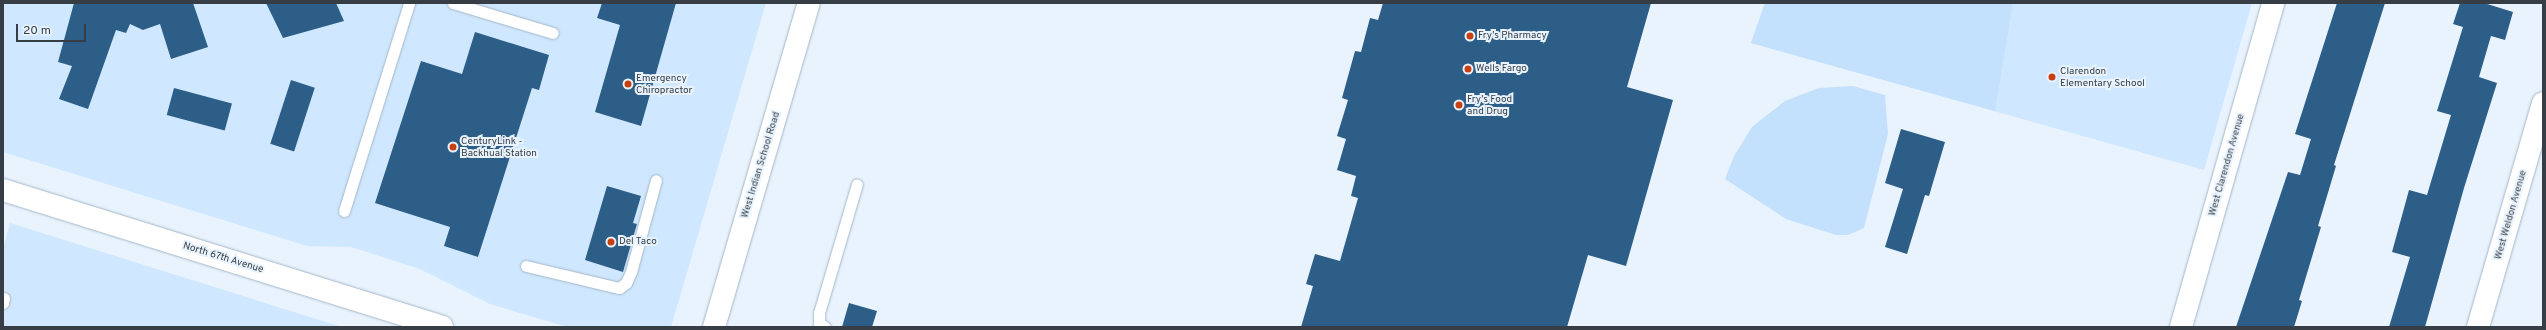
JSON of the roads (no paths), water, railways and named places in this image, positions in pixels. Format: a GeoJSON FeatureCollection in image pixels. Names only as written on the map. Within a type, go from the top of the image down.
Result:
{"type":"FeatureCollection","features":[{"type":"Feature","properties":{"kind":"main road","name":"West Indian School Road"},"geometry":{"type":"LineString","coordinates":[[714,327],[809,3]]}},
{"type":"Feature","properties":{"kind":"main road","name":"West Clarendon Avenue"},"geometry":{"type":"LineString","coordinates":[[2181,327],[2273,3]]}},
{"type":"Feature","properties":{"kind":"main road","name":"West Weldon Avenue"},"geometry":{"type":"LineString","coordinates":[[2478,327],[2543,102]]}},
{"type":"Feature","properties":{"kind":"main road","name":"North 67th Avenue"},"geometry":{"type":"LineString","coordinates":[[3,190],[442,327]]}},
{"type":"Feature","properties":{"kind":"lane"},"geometry":{"type":"LineString","coordinates":[[344,211],[409,3]]}},
{"type":"Feature","properties":{"kind":"lane"},"geometry":{"type":"LineString","coordinates":[[453,3],[553,33]]}},
{"type":"Feature","properties":{"kind":"lane"},"geometry":{"type":"LineString","coordinates":[[526,266],[619,288],[626,283],[631,272],[656,180]]}},
{"type":"Feature","properties":{"kind":"lane"},"geometry":{"type":"LineString","coordinates":[[825,327],[819,322],[819,313],[857,184]]}},
{"type":"Feature","properties":{"kind":"place","name":"Fry's Pharmacy"},"geometry":{"type":"Point","coordinates":[1470,36]}},
{"type":"Feature","properties":{"kind":"place","name":"Wells Fargo"},"geometry":{"type":"Point","coordinates":[1468,69]}},
{"type":"Feature","properties":{"kind":"place","name":"Clarendon Elementary School"},"geometry":{"type":"Point","coordinates":[2052,77]}},
{"type":"Feature","properties":{"kind":"place","name":"Emergency Chiropractor"},"geometry":{"type":"Point","coordinates":[628,84]}},
{"type":"Feature","properties":{"kind":"place","name":"Fry's Food and Drug"},"geometry":{"type":"Point","coordinates":[1459,105]}},
{"type":"Feature","properties":{"kind":"place","name":"CenturyLink - Backhual Station"},"geometry":{"type":"Point","coordinates":[453,147]}},
{"type":"Feature","properties":{"kind":"place","name":"Del Taco"},"geometry":{"type":"Point","coordinates":[611,242]}}]}
